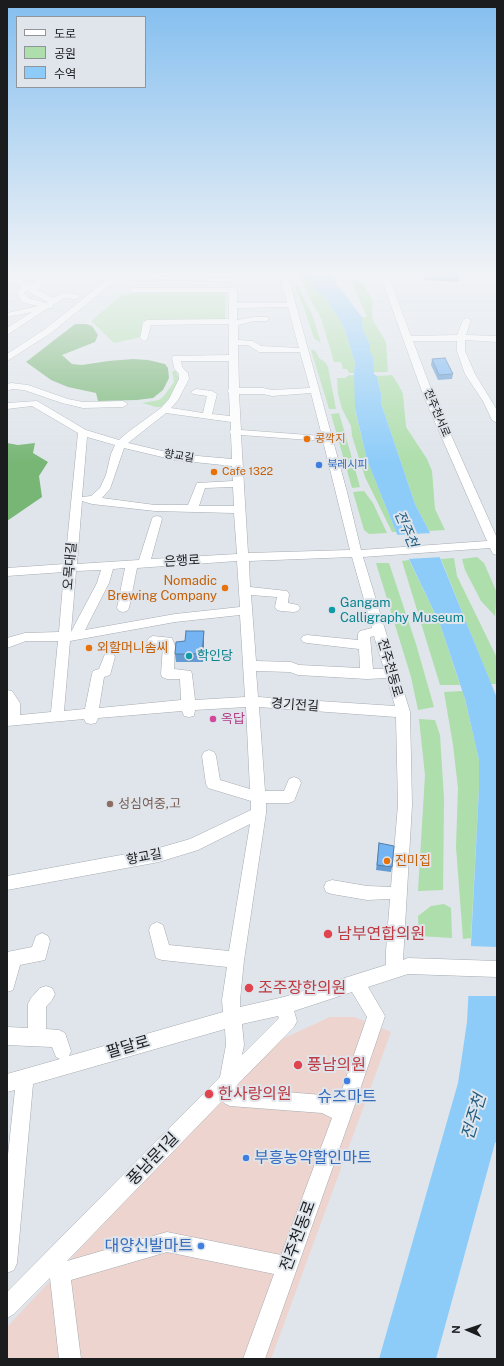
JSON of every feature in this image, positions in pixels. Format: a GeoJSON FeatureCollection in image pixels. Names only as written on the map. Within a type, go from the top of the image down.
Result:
{"type":"FeatureCollection","features":[{"type":"Feature","properties":{"kind":"street"},"geometry":{"type":"LineString","coordinates":[[7,348],[25,336]]}},
{"type":"Feature","properties":{"kind":"street"},"geometry":{"type":"LineString","coordinates":[[7,358],[41,336]]}},
{"type":"Feature","properties":{"kind":"street"},"geometry":{"type":"LineString","coordinates":[[233,336],[233,391],[236,420],[235,432],[251,666],[259,813],[231,1000],[235,1046],[228,1083],[230,1097],[322,1104],[343,1113]]}},
{"type":"Feature","properties":{"kind":"street","name":"전주천동로"},"geometry":{"type":"LineString","coordinates":[[300,336],[342,492],[356,553],[402,712],[405,805],[394,951],[402,968]]}},
{"type":"Feature","properties":{"kind":"street"},"geometry":{"type":"LineString","coordinates":[[407,338],[454,339],[461,337],[497,339]]}},
{"type":"Feature","properties":{"kind":"street"},"geometry":{"type":"LineString","coordinates":[[461,337],[461,351],[470,374],[488,401],[497,420]]}},
{"type":"Feature","properties":{"kind":"street","name":"전주천서로"},"geometry":{"type":"LineString","coordinates":[[407,338],[429,398],[495,541]]}},
{"type":"Feature","properties":{"kind":"street"},"geometry":{"type":"LineString","coordinates":[[233,342],[250,343],[266,350],[298,350]]}},
{"type":"Feature","properties":{"kind":"street"},"geometry":{"type":"LineString","coordinates":[[92,501],[105,488],[111,475],[116,454],[121,444],[131,434],[164,410],[173,400],[184,378],[184,373],[178,368],[176,358],[233,358]]}},
{"type":"Feature","properties":{"kind":"street"},"geometry":{"type":"LineString","coordinates":[[7,388],[11,386],[25,387],[65,401],[83,405],[123,404]]}},
{"type":"Feature","properties":{"kind":"street"},"geometry":{"type":"LineString","coordinates":[[233,391],[263,391],[272,393],[309,391]]}},
{"type":"Feature","properties":{"kind":"street"},"geometry":{"type":"LineString","coordinates":[[196,392],[212,394],[207,416]]}},
{"type":"Feature","properties":{"kind":"street"},"geometry":{"type":"LineString","coordinates":[[7,406],[34,403],[83,432],[121,444]]}},
{"type":"Feature","properties":{"kind":"street"},"geometry":{"type":"LineString","coordinates":[[164,410],[236,420]]}},
{"type":"Feature","properties":{"kind":"street","name":"오목대길"},"geometry":{"type":"LineString","coordinates":[[56,717],[83,432]]}},
{"type":"Feature","properties":{"kind":"street"},"geometry":{"type":"LineString","coordinates":[[235,432],[321,438]]}},
{"type":"Feature","properties":{"kind":"street","name":"향교길"},"geometry":{"type":"LineString","coordinates":[[121,444],[175,457],[237,463]]}},
{"type":"Feature","properties":{"kind":"street"},"geometry":{"type":"LineString","coordinates":[[192,510],[201,485],[238,484]]}},
{"type":"Feature","properties":{"kind":"street"},"geometry":{"type":"LineString","coordinates":[[77,496],[92,501],[156,513],[192,510],[240,510]]}},
{"type":"Feature","properties":{"kind":"street","name":"은행로"},"geometry":{"type":"LineString","coordinates":[[145,560],[156,513]]}},
{"type":"Feature","properties":{"kind":"street","name":"은행로"},"geometry":{"type":"LineString","coordinates":[[7,572],[243,557],[371,553],[470,546],[495,541]]}},
{"type":"Feature","properties":{"kind":"street"},"geometry":{"type":"LineString","coordinates":[[123,608],[131,567]]}},
{"type":"Feature","properties":{"kind":"street"},"geometry":{"type":"LineString","coordinates":[[77,636],[79,628],[103,583],[107,568]]}},
{"type":"Feature","properties":{"kind":"street"},"geometry":{"type":"LineString","coordinates":[[245,590],[283,594],[281,607],[294,608]]}},
{"type":"Feature","properties":{"kind":"street"},"geometry":{"type":"LineString","coordinates":[[7,642],[25,636],[77,636],[175,618],[247,610]]}},
{"type":"Feature","properties":{"kind":"street","name":"전주천동로"},"geometry":{"type":"LineString","coordinates":[[367,674],[364,634],[372,632]]}},
{"type":"Feature","properties":{"kind":"street","name":"전주천동로"},"geometry":{"type":"LineString","coordinates":[[307,639],[365,645]]}},
{"type":"Feature","properties":{"kind":"street"},"geometry":{"type":"LineString","coordinates":[[153,641],[168,642],[167,674],[186,674],[188,708]]}},
{"type":"Feature","properties":{"kind":"street"},"geometry":{"type":"LineString","coordinates":[[91,716],[98,674],[105,672],[109,657]]}},
{"type":"Feature","properties":{"kind":"street","name":"전주천동로"},"geometry":{"type":"LineString","coordinates":[[251,666],[291,667],[298,670],[385,674]]}},
{"type":"Feature","properties":{"kind":"street","name":"경기전길"},"geometry":{"type":"LineString","coordinates":[[7,695],[13,703],[10,720],[91,716],[253,702],[402,712]]}},
{"type":"Feature","properties":{"kind":"street"},"geometry":{"type":"LineString","coordinates":[[210,756],[213,784],[258,797],[289,797],[294,783]]}},
{"type":"Feature","properties":{"kind":"street","name":"향교길"},"geometry":{"type":"LineString","coordinates":[[7,883],[159,855],[193,845],[259,813]]}},
{"type":"Feature","properties":{"kind":"street"},"geometry":{"type":"LineString","coordinates":[[332,887],[367,893],[388,894]]}},
{"type":"Feature","properties":{"kind":"street"},"geometry":{"type":"LineString","coordinates":[[157,930],[162,952],[236,960]]}},
{"type":"Feature","properties":{"kind":"street"},"geometry":{"type":"LineString","coordinates":[[7,984],[12,958],[39,954],[42,941]]}},
{"type":"Feature","properties":{"kind":"street"},"geometry":{"type":"LineString","coordinates":[[402,968],[497,969]]}},
{"type":"Feature","properties":{"kind":"street","name":"팔달로"},"geometry":{"type":"LineString","coordinates":[[7,1262],[16,1080],[232,1018],[284,1006],[402,968]]}},
{"type":"Feature","properties":{"kind":"street","name":"전주천동로"},"geometry":{"type":"LineString","coordinates":[[254,1359],[286,1266],[343,1113],[376,1016],[356,983]]}},
{"type":"Feature","properties":{"kind":"street"},"geometry":{"type":"LineString","coordinates":[[37,1038],[37,1004],[46,994]]}},
{"type":"Feature","properties":{"kind":"street","name":"풍남문1길"},"geometry":{"type":"LineString","coordinates":[[7,1307],[59,1265],[228,1083],[288,1021],[284,1006]]}},
{"type":"Feature","properties":{"kind":"street"},"geometry":{"type":"LineString","coordinates":[[7,1036],[59,1039],[62,1051]]}},
{"type":"Feature","properties":{"kind":"street"},"geometry":{"type":"LineString","coordinates":[[70,1359],[59,1265],[167,1242],[286,1266]]}},
{"type":"Feature","properties":{"kind":"shaded area"},"geometry":{"type":"Polygon","coordinates":[[[330,1017],[355,1017],[391,1032],[271,1359],[7,1359],[7,1327],[239,1078],[282,1039],[330,1017]]]}},
{"type":"Feature","properties":{"kind":"green space"},"geometry":{"type":"Polygon","coordinates":[[[60,336],[98,336],[95,342],[62,355],[72,364],[82,365],[133,359],[148,360],[165,364],[168,368],[169,378],[163,390],[153,398],[98,401],[96,393],[68,387],[51,380],[26,362],[60,336]]]}},
{"type":"Feature","properties":{"kind":"green space"},"geometry":{"type":"Polygon","coordinates":[[[106,336],[142,336],[142,337],[114,343],[106,336]]]}},
{"type":"Feature","properties":{"kind":"green space"},"geometry":{"type":"Polygon","coordinates":[[[313,336],[319,336],[321,343],[313,336]]]}},
{"type":"Feature","properties":{"kind":"green space"},"geometry":{"type":"Polygon","coordinates":[[[326,336],[347,336],[355,363],[354,373],[349,373],[347,369],[343,369],[341,362],[334,362],[326,336]]]}},
{"type":"Feature","properties":{"kind":"green space"},"geometry":{"type":"Polygon","coordinates":[[[366,336],[382,336],[386,342],[388,372],[373,372],[373,358],[370,351],[370,344],[366,336]]]}},
{"type":"Feature","properties":{"kind":"green space"},"geometry":{"type":"Polygon","coordinates":[[[311,350],[315,350],[319,358],[326,363],[328,367],[336,409],[329,409],[311,350]]]}},
{"type":"Feature","properties":{"kind":"green space"},"geometry":{"type":"Polygon","coordinates":[[[172,371],[176,371],[179,379],[172,396],[162,407],[142,403],[159,400],[163,397],[174,382],[172,371]]]}},
{"type":"Feature","properties":{"kind":"green space"},"geometry":{"type":"Polygon","coordinates":[[[349,375],[354,375],[355,377],[355,409],[367,460],[396,532],[392,532],[365,477],[352,436],[351,426],[342,409],[338,394],[337,378],[345,378],[349,375]]]}},
{"type":"Feature","properties":{"kind":"green space"},"geometry":{"type":"Polygon","coordinates":[[[392,375],[403,394],[406,427],[427,459],[432,471],[435,509],[445,530],[429,531],[415,504],[381,403],[381,394],[377,376],[392,375]]]}},
{"type":"Feature","properties":{"kind":"green space"},"geometry":{"type":"Polygon","coordinates":[[[339,413],[360,487],[352,488],[331,414],[339,413]]]}},
{"type":"Feature","properties":{"kind":"green space"},"geometry":{"type":"Polygon","coordinates":[[[7,443],[18,445],[35,443],[33,453],[48,462],[39,476],[42,497],[7,521],[7,443]]]}},
{"type":"Feature","properties":{"kind":"green space"},"geometry":{"type":"Polygon","coordinates":[[[364,491],[373,503],[387,533],[369,534],[364,530],[353,492],[364,491]]]}},
{"type":"Feature","properties":{"kind":"green space"},"geometry":{"type":"Polygon","coordinates":[[[477,557],[484,563],[497,593],[495,616],[481,601],[465,570],[462,559],[477,557]]]}},
{"type":"Feature","properties":{"kind":"green space"},"geometry":{"type":"Polygon","coordinates":[[[454,558],[457,576],[497,658],[497,684],[491,684],[441,559],[454,558]]]}},
{"type":"Feature","properties":{"kind":"green space"},"geometry":{"type":"Polygon","coordinates":[[[409,560],[440,624],[460,685],[440,685],[402,561],[409,560]]]}},
{"type":"Feature","properties":{"kind":"green space"},"geometry":{"type":"Polygon","coordinates":[[[376,563],[389,563],[416,644],[434,707],[418,710],[411,677],[376,563]]]}},
{"type":"Feature","properties":{"kind":"green space"},"geometry":{"type":"Polygon","coordinates":[[[463,691],[479,760],[479,788],[471,938],[463,939],[456,847],[458,788],[453,745],[444,692],[463,691]]]}},
{"type":"Feature","properties":{"kind":"green space"},"geometry":{"type":"Polygon","coordinates":[[[419,719],[435,720],[440,735],[444,799],[443,890],[418,891],[425,775],[419,719]]]}},
{"type":"Feature","properties":{"kind":"green space"},"geometry":{"type":"Polygon","coordinates":[[[444,904],[451,908],[452,938],[419,936],[418,916],[431,906],[444,904]]]}},
{"type":"Feature","properties":{"kind":"water","name":"전주천"},"geometry":{"type":"Polygon","coordinates":[[[347,336],[366,336],[370,344],[374,374],[377,376],[381,394],[381,403],[415,504],[430,533],[497,698],[497,1141],[495,1143],[436,1359],[379,1359],[458,1083],[467,1022],[479,788],[479,760],[465,699],[440,624],[396,532],[367,460],[355,408],[355,363],[347,336]]]}},
{"type":"Feature","properties":{"kind":"pier"},"geometry":{"type":"Polygon","coordinates":[[[432,533],[442,557],[407,559],[395,535],[432,533]]]}},
{"type":"Feature","properties":{"kind":"pier"},"geometry":{"type":"Polygon","coordinates":[[[469,946],[497,947],[497,996],[466,996],[469,946]]]}},
{"type":"Feature","properties":{"kind":"building"},"geometry":{"type":"Polygon","coordinates":[[[445,358],[453,374],[439,375],[432,359],[445,358]]]}},
{"type":"Feature","properties":{"kind":"building"},"geometry":{"type":"Polygon","coordinates":[[[186,631],[204,631],[202,654],[175,654],[176,642],[185,641],[186,631]]]}},
{"type":"Feature","properties":{"kind":"building"},"geometry":{"type":"Polygon","coordinates":[[[379,843],[394,846],[392,867],[377,865],[379,843]]]}},
{"type":"Feature","properties":{"kind":"place","name":"콩깍지"},"geometry":{"type":"Point","coordinates":[307,439]}},
{"type":"Feature","properties":{"kind":"place","name":"북레시피"},"geometry":{"type":"Point","coordinates":[319,465]}},
{"type":"Feature","properties":{"kind":"place","name":"Cafe 1322"},"geometry":{"type":"Point","coordinates":[214,472]}},
{"type":"Feature","properties":{"kind":"place","name":"Nomadic Brewing Company"},"geometry":{"type":"Point","coordinates":[225,588]}},
{"type":"Feature","properties":{"kind":"place","name":"Gangam Calligraphy Museum"},"geometry":{"type":"Point","coordinates":[332,610]}},
{"type":"Feature","properties":{"kind":"place","name":"외할머니솜씨"},"geometry":{"type":"Point","coordinates":[89,648]}},
{"type":"Feature","properties":{"kind":"place","name":"학인당"},"geometry":{"type":"Point","coordinates":[189,656]}},
{"type":"Feature","properties":{"kind":"place","name":"옥답"},"geometry":{"type":"Point","coordinates":[213,719]}},
{"type":"Feature","properties":{"kind":"place","name":"성심여중,고"},"geometry":{"type":"Point","coordinates":[110,804]}},
{"type":"Feature","properties":{"kind":"place","name":"진미집"},"geometry":{"type":"Point","coordinates":[387,861]}},
{"type":"Feature","properties":{"kind":"place","name":"남부연합의원"},"geometry":{"type":"Point","coordinates":[328,934]}},
{"type":"Feature","properties":{"kind":"place","name":"조주장한의원"},"geometry":{"type":"Point","coordinates":[249,988]}},
{"type":"Feature","properties":{"kind":"place","name":"풍남의원"},"geometry":{"type":"Point","coordinates":[298,1065]}},
{"type":"Feature","properties":{"kind":"place","name":"슈즈마트"},"geometry":{"type":"Point","coordinates":[347,1081]}},
{"type":"Feature","properties":{"kind":"place","name":"한사랑의원"},"geometry":{"type":"Point","coordinates":[209,1094]}},
{"type":"Feature","properties":{"kind":"place","name":"부흥농약할인마트"},"geometry":{"type":"Point","coordinates":[246,1158]}},
{"type":"Feature","properties":{"kind":"place","name":"대양신발마트"},"geometry":{"type":"Point","coordinates":[201,1246]}}]}
